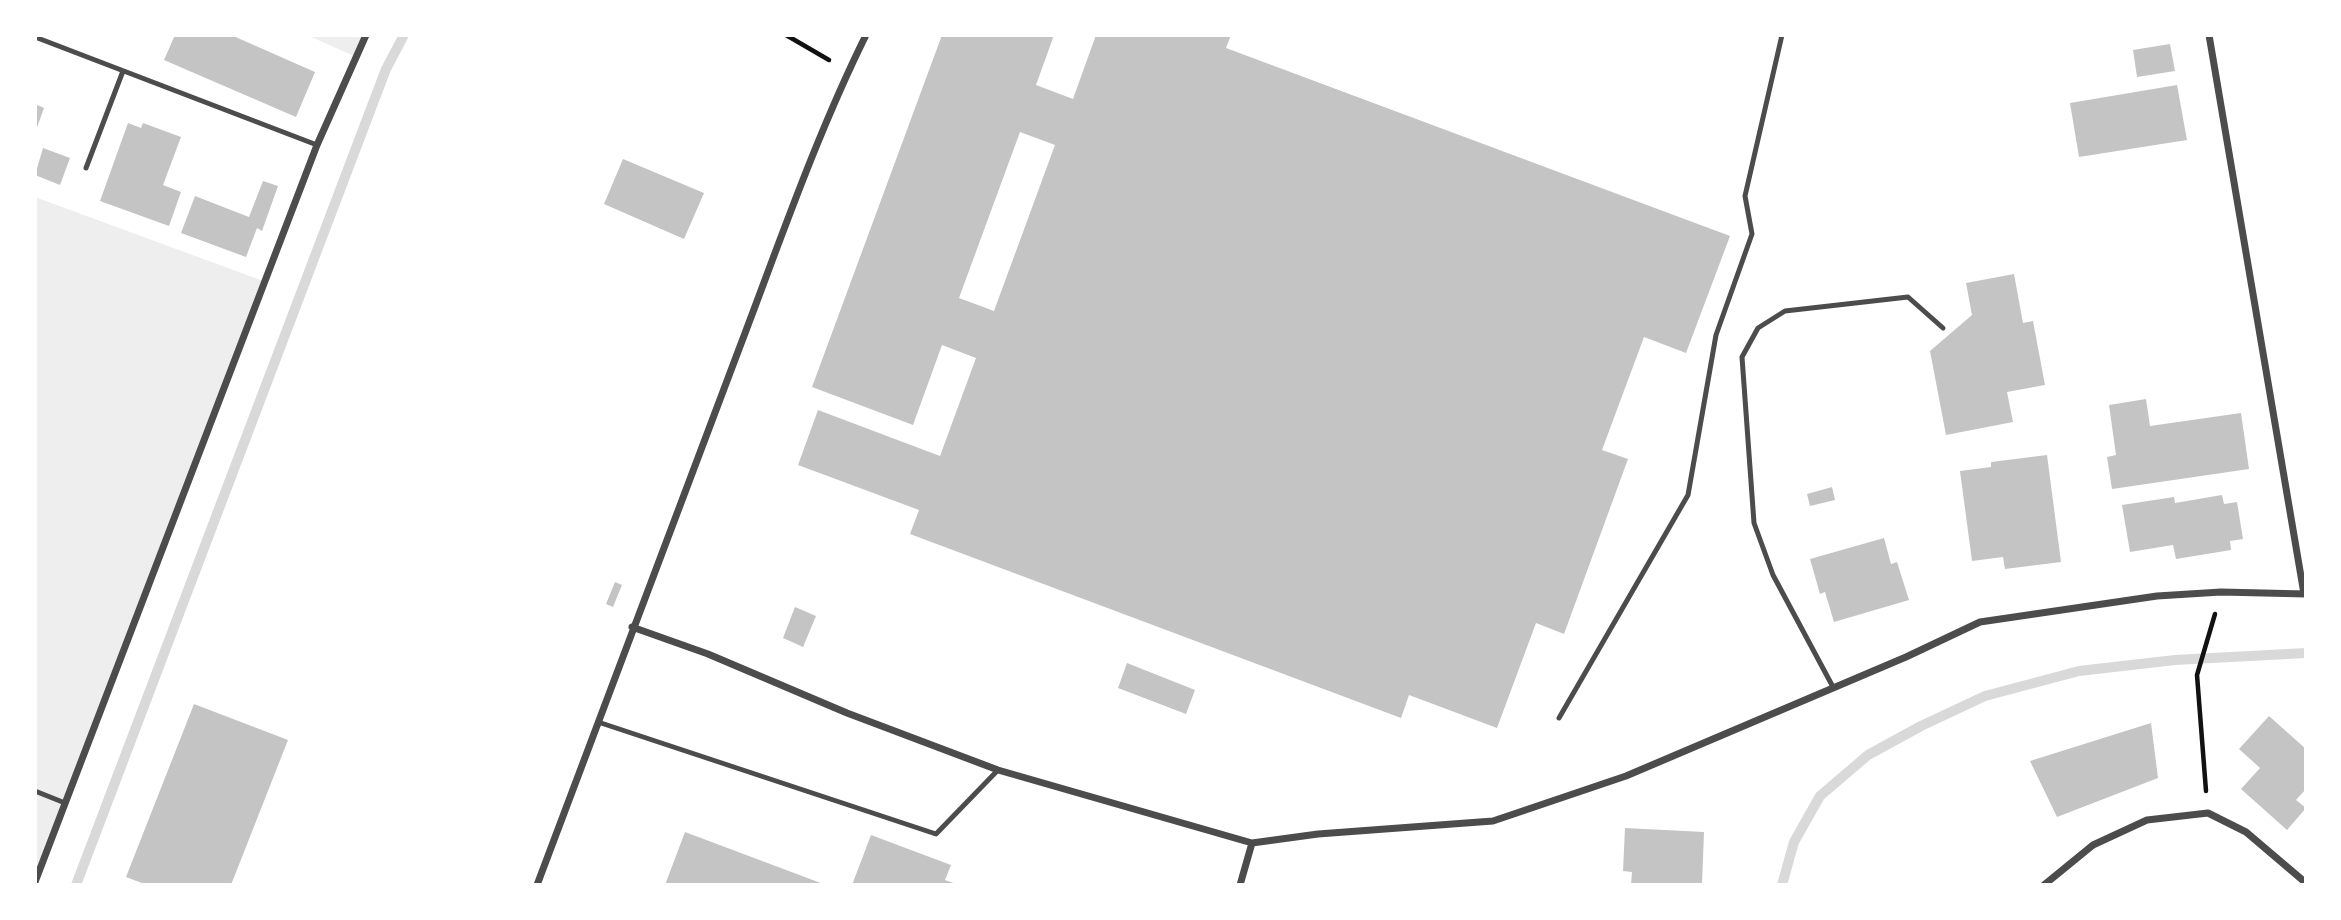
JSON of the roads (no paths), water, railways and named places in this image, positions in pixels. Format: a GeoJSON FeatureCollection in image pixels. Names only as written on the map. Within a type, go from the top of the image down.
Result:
{"type":"FeatureCollection","features":[{"type":"Feature","properties":{"kind":"street"},"geometry":{"type":"LineString","coordinates":[[35,882],[317,145],[366,35]]}},
{"type":"Feature","properties":{"kind":"street"},"geometry":{"type":"LineString","coordinates":[[537,885],[632,627],[848,71],[866,35]]}},
{"type":"Feature","properties":{"kind":"street"},"geometry":{"type":"LineString","coordinates":[[632,627],[708,654],[847,713],[998,770],[1252,844],[1318,834],[1493,821],[1626,776],[1980,622],[2157,596],[2221,592],[2305,594],[2209,35]]}},
{"type":"Feature","properties":{"kind":"street"},"geometry":{"type":"LineString","coordinates":[[2044,885],[2093,845],[2147,820],[2208,813],[2246,832],[2306,883]]}},
{"type":"Feature","properties":{"kind":"street"},"geometry":{"type":"LineString","coordinates":[[1240,885],[1252,844]]}},
{"type":"Feature","properties":{"kind":"lane"},"geometry":{"type":"LineString","coordinates":[[1559,718],[1688,495],[1716,335],[1752,234],[1745,196],[1782,35]]}},
{"type":"Feature","properties":{"kind":"lane"},"geometry":{"type":"LineString","coordinates":[[35,37],[317,145]]}},
{"type":"Feature","properties":{"kind":"lane"},"geometry":{"type":"LineString","coordinates":[[86,168],[123,71]]}},
{"type":"Feature","properties":{"kind":"lane"},"geometry":{"type":"LineString","coordinates":[[1833,687],[1773,575],[1754,523],[1742,357],[1758,328],[1785,311],[1908,297],[1943,328]]}},
{"type":"Feature","properties":{"kind":"lane"},"geometry":{"type":"LineString","coordinates":[[598,722],[936,834],[998,770]]}},
{"type":"Feature","properties":{"kind":"lane"},"geometry":{"type":"LineString","coordinates":[[35,791],[65,803]]}},
{"type":"Feature","properties":{"kind":"waterway"},"geometry":{"type":"LineString","coordinates":[[76,885],[386,69],[404,35]]}},
{"type":"Feature","properties":{"kind":"waterway"},"geometry":{"type":"LineString","coordinates":[[1782,885],[1794,842],[1820,796],[1868,755],[1985,696],[2079,671],[2175,660],[2306,653]]}}]}
